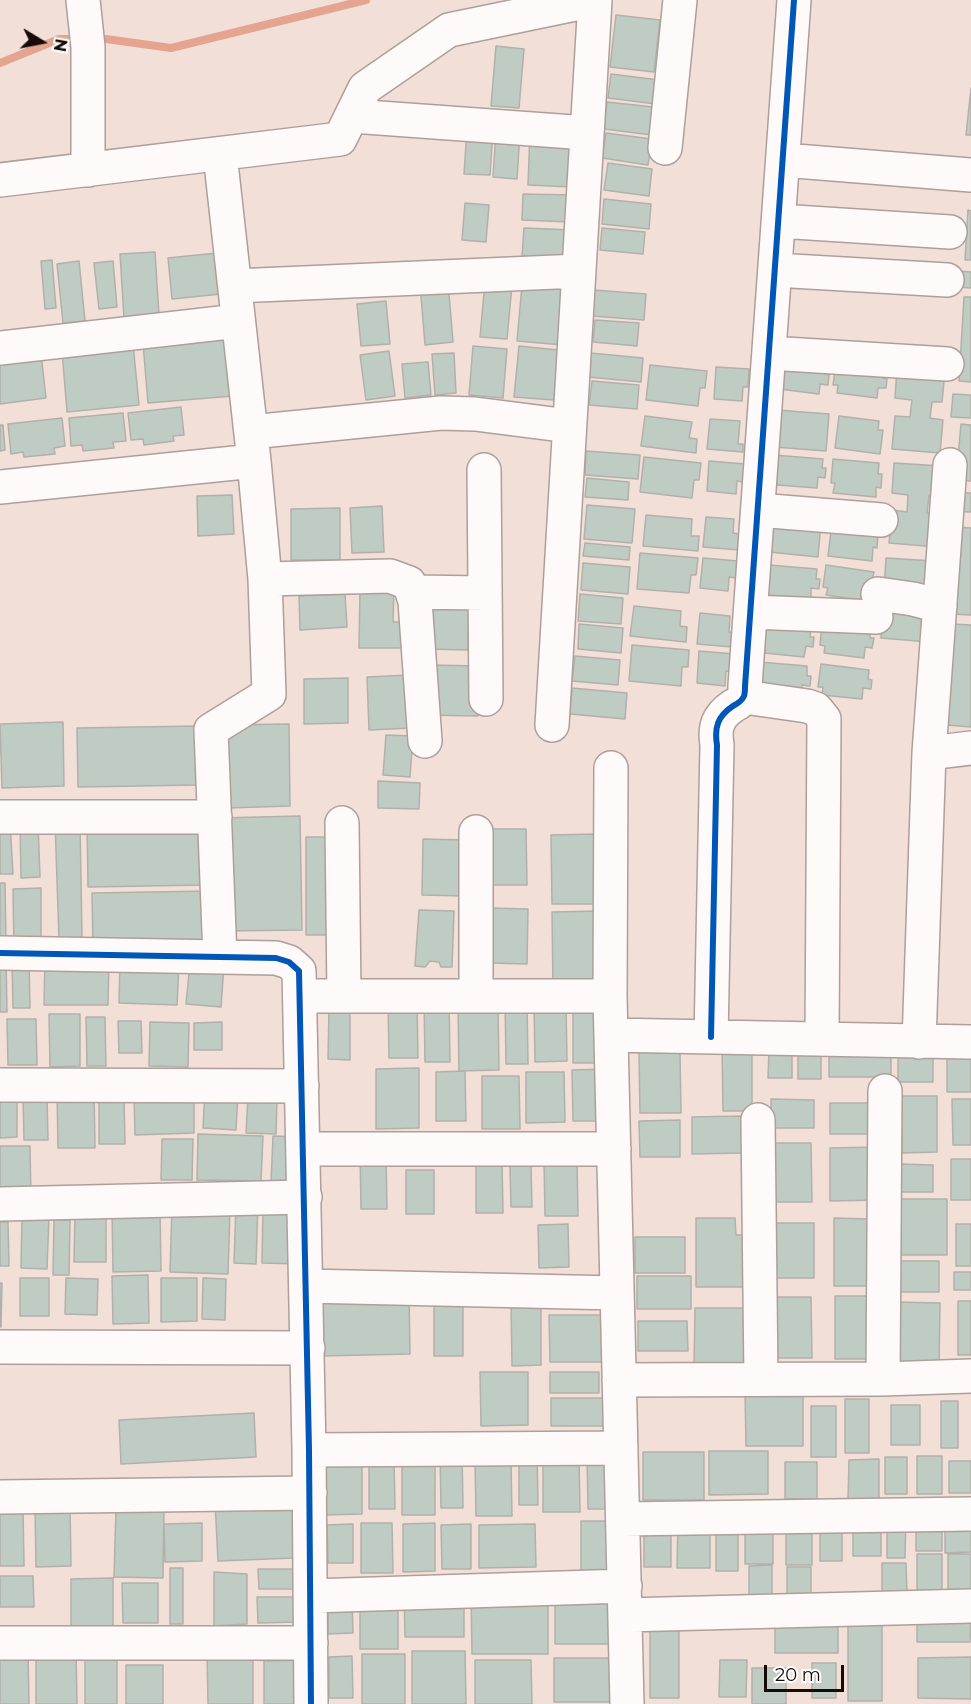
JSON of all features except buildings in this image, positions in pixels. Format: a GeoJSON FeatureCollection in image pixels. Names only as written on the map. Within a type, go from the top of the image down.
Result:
{"type":"FeatureCollection","features":[{"type":"Feature","properties":{"kind":"street"},"geometry":{"type":"LineString","coordinates":[[83,0],[88,47],[88,170]]}},
{"type":"Feature","properties":{"kind":"street"},"geometry":{"type":"LineString","coordinates":[[0,180],[340,139],[365,88],[449,30],[594,0],[552,725]]}},
{"type":"Feature","properties":{"kind":"street"},"geometry":{"type":"LineString","coordinates":[[665,148],[680,0]]}},
{"type":"Feature","properties":{"kind":"street"},"geometry":{"type":"LineString","coordinates":[[711,1037],[717,745],[715,734],[717,721],[744,697],[794,0]]}},
{"type":"Feature","properties":{"kind":"street"},"geometry":{"type":"LineString","coordinates":[[352,116],[587,133]]}},
{"type":"Feature","properties":{"kind":"street"},"geometry":{"type":"LineString","coordinates":[[220,154],[265,579],[269,694],[211,730],[220,957]]}},
{"type":"Feature","properties":{"kind":"street"},"geometry":{"type":"LineString","coordinates":[[783,159],[971,175]]}},
{"type":"Feature","properties":{"kind":"street"},"geometry":{"type":"LineString","coordinates":[[779,221],[950,232]]}},
{"type":"Feature","properties":{"kind":"street"},"geometry":{"type":"LineString","coordinates":[[775,270],[947,280]]}},
{"type":"Feature","properties":{"kind":"street"},"geometry":{"type":"LineString","coordinates":[[235,286],[579,271]]}},
{"type":"Feature","properties":{"kind":"street"},"geometry":{"type":"LineString","coordinates":[[0,348],[238,321]]}},
{"type":"Feature","properties":{"kind":"street"},"geometry":{"type":"LineString","coordinates":[[769,353],[947,364]]}},
{"type":"Feature","properties":{"kind":"street"},"geometry":{"type":"LineString","coordinates":[[0,487],[252,447],[441,413],[475,414],[569,426]]}},
{"type":"Feature","properties":{"kind":"street"},"geometry":{"type":"LineString","coordinates":[[919,1042],[928,753],[940,606],[959,504],[950,465]]}},
{"type":"Feature","properties":{"kind":"street"},"geometry":{"type":"LineString","coordinates":[[484,470],[486,699]]}},
{"type":"Feature","properties":{"kind":"street"},"geometry":{"type":"LineString","coordinates":[[758,510],[881,520]]}},
{"type":"Feature","properties":{"kind":"street"},"geometry":{"type":"LineString","coordinates":[[265,579],[390,576],[409,583],[414,601],[425,741]]}},
{"type":"Feature","properties":{"kind":"street"},"geometry":{"type":"LineString","coordinates":[[412,592],[485,593]]}},
{"type":"Feature","properties":{"kind":"street"},"geometry":{"type":"LineString","coordinates":[[751,612],[877,605],[913,599],[940,606]]}},
{"type":"Feature","properties":{"kind":"street"},"geometry":{"type":"LineString","coordinates":[[744,697],[807,706],[816,710],[824,719],[822,1039]]}},
{"type":"Feature","properties":{"kind":"street"},"geometry":{"type":"LineString","coordinates":[[928,753],[971,748]]}},
{"type":"Feature","properties":{"kind":"street"},"geometry":{"type":"LineString","coordinates":[[611,768],[610,996],[627,1704]]}},
{"type":"Feature","properties":{"kind":"street"},"geometry":{"type":"LineString","coordinates":[[0,817],[215,817]]}},
{"type":"Feature","properties":{"kind":"street"},"geometry":{"type":"LineString","coordinates":[[342,823],[344,996]]}},
{"type":"Feature","properties":{"kind":"street"},"geometry":{"type":"LineString","coordinates":[[476,832],[476,996]]}},
{"type":"Feature","properties":{"kind":"street"},"geometry":{"type":"LineString","coordinates":[[0,953],[276,958],[289,962],[299,971],[308,1348],[312,1704]]}},
{"type":"Feature","properties":{"kind":"street"},"geometry":{"type":"LineString","coordinates":[[300,996],[610,996]]}},
{"type":"Feature","properties":{"kind":"street"},"geometry":{"type":"LineString","coordinates":[[611,1035],[971,1042]]}},
{"type":"Feature","properties":{"kind":"street"},"geometry":{"type":"LineString","coordinates":[[0,1085],[303,1086]]}},
{"type":"Feature","properties":{"kind":"street"},"geometry":{"type":"LineString","coordinates":[[884,1379],[885,1091]]}},
{"type":"Feature","properties":{"kind":"street"},"geometry":{"type":"LineString","coordinates":[[758,1120],[760,1379]]}},
{"type":"Feature","properties":{"kind":"street"},"geometry":{"type":"LineString","coordinates":[[304,1149],[614,1149]]}},
{"type":"Feature","properties":{"kind":"street"},"geometry":{"type":"LineString","coordinates":[[0,1204],[305,1197]]}},
{"type":"Feature","properties":{"kind":"street"},"geometry":{"type":"LineString","coordinates":[[306,1286],[617,1293]]}},
{"type":"Feature","properties":{"kind":"street"},"geometry":{"type":"LineString","coordinates":[[0,1347],[308,1348]]}},
{"type":"Feature","properties":{"kind":"street"},"geometry":{"type":"LineString","coordinates":[[619,1380],[884,1379],[971,1376]]}},
{"type":"Feature","properties":{"kind":"street"},"geometry":{"type":"LineString","coordinates":[[309,1450],[621,1448]]}},
{"type":"Feature","properties":{"kind":"street"},"geometry":{"type":"LineString","coordinates":[[0,1497],[310,1493]]}},
{"type":"Feature","properties":{"kind":"street"},"geometry":{"type":"LineString","coordinates":[[623,1519],[971,1514]]}},
{"type":"Feature","properties":{"kind":"street"},"geometry":{"type":"LineString","coordinates":[[311,1596],[971,1606]]}},
{"type":"Feature","properties":{"kind":"street"},"geometry":{"type":"LineString","coordinates":[[0,1643],[311,1643]]}},
{"type":"Feature","properties":{"kind":"waterway"},"geometry":{"type":"LineString","coordinates":[[94,39],[171,48],[366,0]]}},
{"type":"Feature","properties":{"kind":"waterway"},"geometry":{"type":"LineString","coordinates":[[0,63],[59,39],[81,39]]}},
{"type":"Feature","properties":{"kind":"cycle path"},"geometry":{"type":"LineString","coordinates":[[711,1037],[716,733],[718,722],[728,710],[741,701],[745,692],[794,0]]}},
{"type":"Feature","properties":{"kind":"cycle path"},"geometry":{"type":"LineString","coordinates":[[0,953],[276,958],[289,962],[299,971],[309,1450],[311,1704]]}}]}
